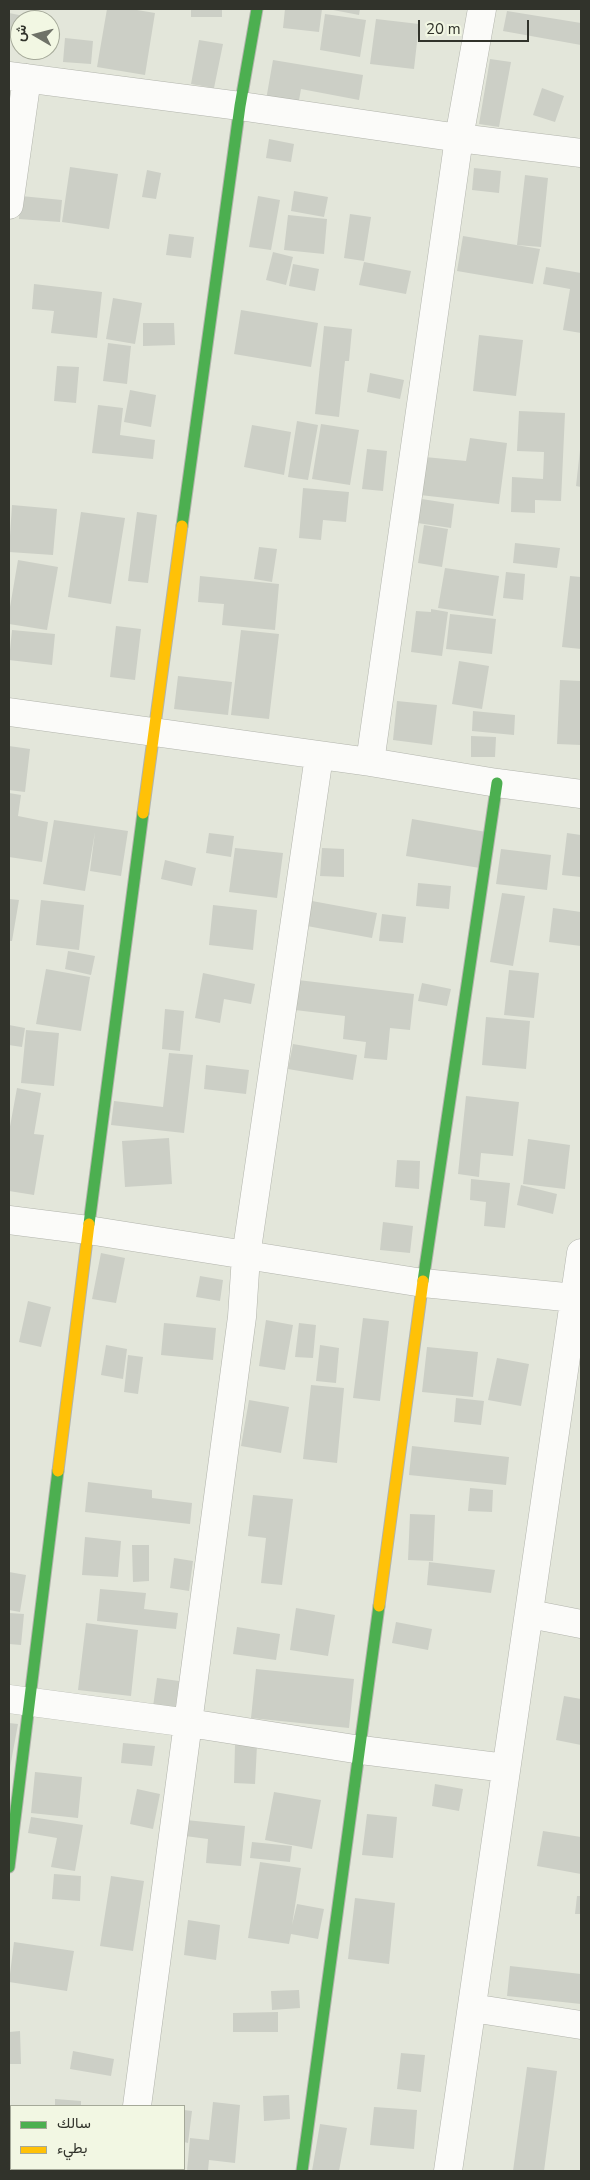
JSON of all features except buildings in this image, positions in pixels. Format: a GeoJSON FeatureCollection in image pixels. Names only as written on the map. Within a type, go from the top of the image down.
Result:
{"type":"FeatureCollection","features":[{"type":"Feature","properties":{"kind":"street"},"geometry":{"type":"LineString","coordinates":[[9,1867],[20,1700],[88,1230],[240,106],[257,9]]}},
{"type":"Feature","properties":{"kind":"street"},"geometry":{"type":"LineString","coordinates":[[370,762],[459,138],[482,9]]}},
{"type":"Feature","properties":{"kind":"street"},"geometry":{"type":"LineString","coordinates":[[9,205],[18,77],[581,153]]}},
{"type":"Feature","properties":{"kind":"street"},"geometry":{"type":"LineString","coordinates":[[9,712],[370,762],[497,783],[581,794]]}},
{"type":"Feature","properties":{"kind":"street"},"geometry":{"type":"LineString","coordinates":[[137,2105],[242,1317],[246,1256],[318,756]]}},
{"type":"Feature","properties":{"kind":"street"},"geometry":{"type":"LineString","coordinates":[[302,2171],[361,1750],[423,1283],[497,783]]}},
{"type":"Feature","properties":{"kind":"street"},"geometry":{"type":"LineString","coordinates":[[9,1220],[88,1230],[423,1283],[575,1298]]}},
{"type":"Feature","properties":{"kind":"street"},"geometry":{"type":"LineString","coordinates":[[448,2171],[581,1253]]}},
{"type":"Feature","properties":{"kind":"street"},"geometry":{"type":"LineString","coordinates":[[530,1614],[581,1624]]}},
{"type":"Feature","properties":{"kind":"street"},"geometry":{"type":"LineString","coordinates":[[20,1700],[189,1723],[361,1750],[506,1768]]}},
{"type":"Feature","properties":{"kind":"street"},"geometry":{"type":"LineString","coordinates":[[472,2008],[581,2025]]}},
{"type":"Feature","properties":{"kind":"traffic: fast"},"geometry":{"type":"LineString","coordinates":[[182,526],[240,106],[257,9]]}},
{"type":"Feature","properties":{"kind":"traffic: fast"},"geometry":{"type":"LineString","coordinates":[[423,1281],[497,783]]}},
{"type":"Feature","properties":{"kind":"traffic: fast"},"geometry":{"type":"LineString","coordinates":[[89,1224],[143,813]]}},
{"type":"Feature","properties":{"kind":"traffic: fast"},"geometry":{"type":"LineString","coordinates":[[9,1867],[58,1471]]}},
{"type":"Feature","properties":{"kind":"traffic: fast"},"geometry":{"type":"LineString","coordinates":[[302,2171],[379,1606]]}},
{"type":"Feature","properties":{"kind":"traffic: slow"},"geometry":{"type":"LineString","coordinates":[[143,813],[182,526]]}},
{"type":"Feature","properties":{"kind":"traffic: slow"},"geometry":{"type":"LineString","coordinates":[[58,1471],[89,1224]]}},
{"type":"Feature","properties":{"kind":"traffic: slow"},"geometry":{"type":"LineString","coordinates":[[379,1606],[423,1281]]}}]}
